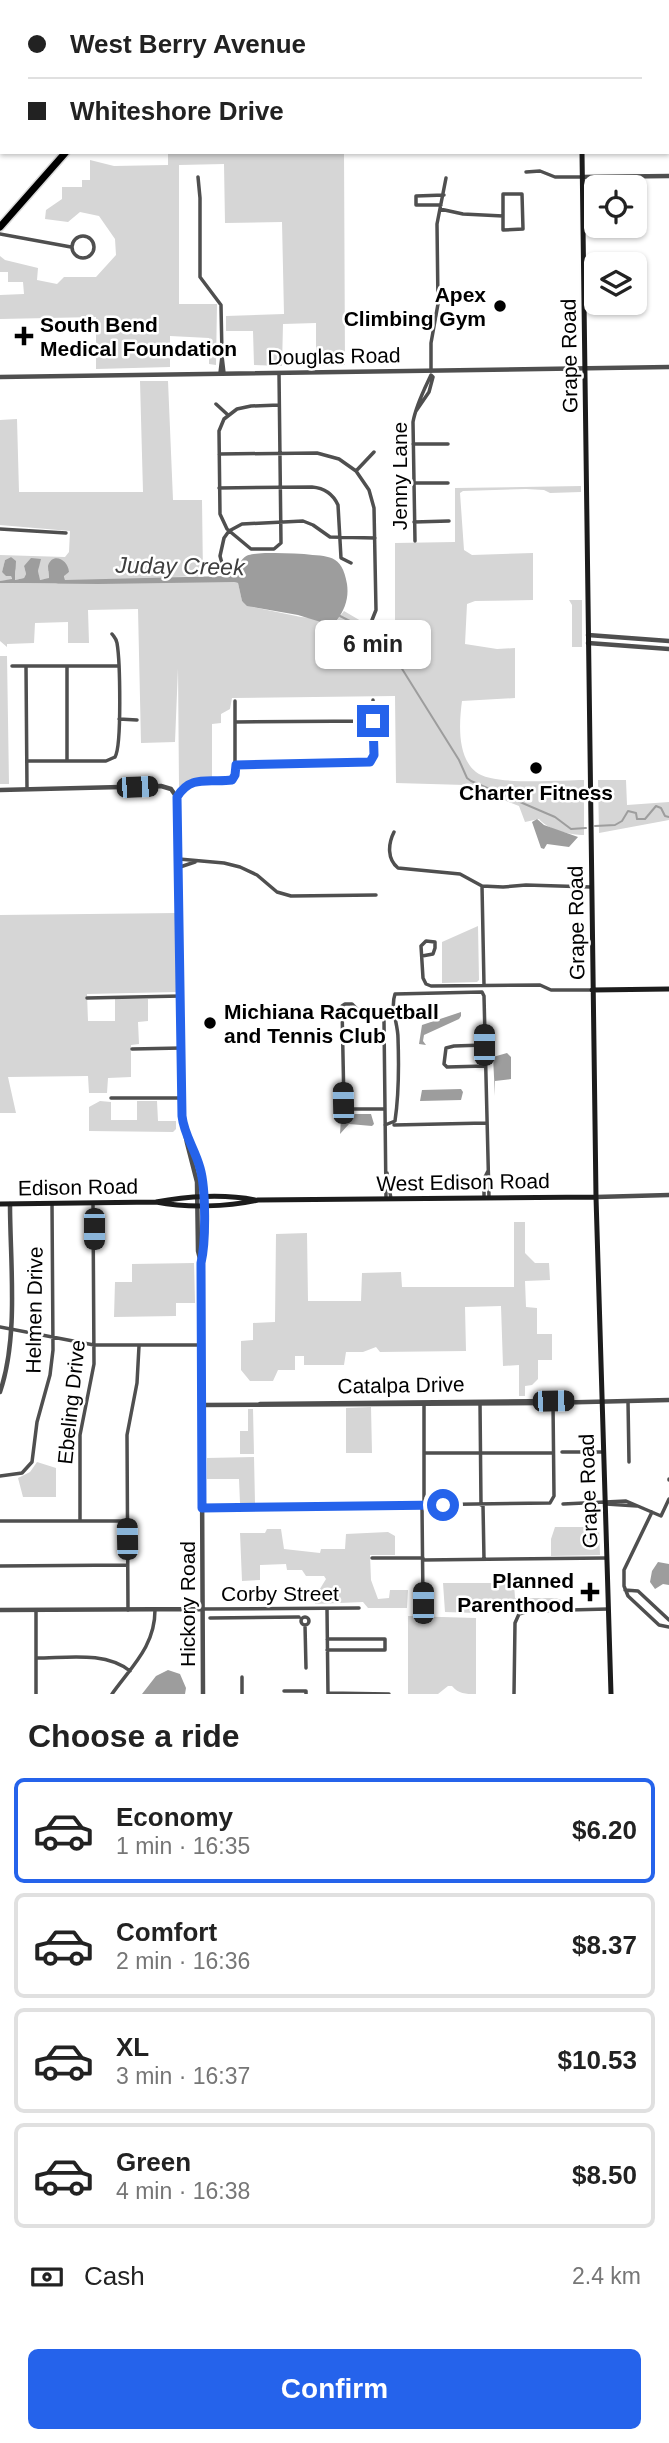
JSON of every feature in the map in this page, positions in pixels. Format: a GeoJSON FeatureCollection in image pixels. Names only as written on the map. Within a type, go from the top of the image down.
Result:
{"type":"FeatureCollection","features":[{"type":"Feature","properties":{"kind":"main road"},"geometry":{"type":"LineString","coordinates":[[0,227],[64,154]]}},
{"type":"Feature","properties":{"kind":"main road","name":"Grape Road"},"geometry":{"type":"LineString","coordinates":[[582,154],[592,990],[611,1694]]}},
{"type":"Feature","properties":{"kind":"main road"},"geometry":{"type":"LineString","coordinates":[[592,990],[669,989]]}},
{"type":"Feature","properties":{"kind":"main road","name":"West Edison Road"},"geometry":{"type":"LineString","coordinates":[[201,1201],[244,1198],[596,1196]]}},
{"type":"Feature","properties":{"kind":"main road","name":"Edison Road"},"geometry":{"type":"LineString","coordinates":[[0,1204],[201,1201]]}},
{"type":"Feature","properties":{"kind":"street"},"geometry":{"type":"LineString","coordinates":[[526,172],[541,172],[555,177],[669,176]]}},
{"type":"Feature","properties":{"kind":"street"},"geometry":{"type":"LineString","coordinates":[[198,177],[199,273],[220,304],[222,373]]}},
{"type":"Feature","properties":{"kind":"street","name":"Jenny Lane"},"geometry":{"type":"LineString","coordinates":[[415,541],[413,422],[416,411],[431,388],[433,377],[431,343],[438,304],[437,224],[446,178]]}},
{"type":"Feature","properties":{"kind":"street"},"geometry":{"type":"LineString","coordinates":[[503,194],[522,194],[523,229],[503,230],[503,216],[503,194]]}},
{"type":"Feature","properties":{"kind":"street"},"geometry":{"type":"LineString","coordinates":[[444,195],[416,195],[416,205],[441,207],[463,214],[503,216]]}},
{"type":"Feature","properties":{"kind":"street"},"geometry":{"type":"LineString","coordinates":[[0,234],[71,247]]}},
{"type":"Feature","properties":{"kind":"street"},"geometry":{"type":"LineString","coordinates":[[85,236],[90,238],[94,247],[92,254],[82,258],[76,256],[71,247],[75,238],[85,236]]}},
{"type":"Feature","properties":{"kind":"street","name":"Douglas Road"},"geometry":{"type":"LineString","coordinates":[[0,377],[669,367]]}},
{"type":"Feature","properties":{"kind":"street"},"geometry":{"type":"LineString","coordinates":[[279,372],[281,543],[274,549],[256,550],[247,548],[229,531],[220,514],[219,431],[228,415],[246,406],[279,405]]}},
{"type":"Feature","properties":{"kind":"street"},"geometry":{"type":"LineString","coordinates":[[216,404],[228,415]]}},
{"type":"Feature","properties":{"kind":"street"},"geometry":{"type":"LineString","coordinates":[[413,444],[448,444]]}},
{"type":"Feature","properties":{"kind":"street"},"geometry":{"type":"LineString","coordinates":[[356,471],[374,452]]}},
{"type":"Feature","properties":{"kind":"street"},"geometry":{"type":"LineString","coordinates":[[219,454],[322,454],[339,459],[356,471],[371,496],[376,610],[372,620]]}},
{"type":"Feature","properties":{"kind":"street"},"geometry":{"type":"LineString","coordinates":[[414,483],[448,483]]}},
{"type":"Feature","properties":{"kind":"street"},"geometry":{"type":"LineString","coordinates":[[219,488],[316,487],[331,494],[337,501],[340,512],[341,559],[351,563]]}},
{"type":"Feature","properties":{"kind":"street"},"geometry":{"type":"LineString","coordinates":[[414,522],[449,521]]}},
{"type":"Feature","properties":{"kind":"street"},"geometry":{"type":"LineString","coordinates":[[223,567],[220,564],[221,550],[229,531],[240,524],[306,522],[326,536],[374,538]]}},
{"type":"Feature","properties":{"kind":"street"},"geometry":{"type":"LineString","coordinates":[[0,528],[66,533]]}},
{"type":"Feature","properties":{"kind":"street"},"geometry":{"type":"LineString","coordinates":[[27,761],[106,761],[116,758],[119,747],[118,666],[117,642],[112,634]]}},
{"type":"Feature","properties":{"kind":"street"},"geometry":{"type":"LineString","coordinates":[[588,635],[669,641]]}},
{"type":"Feature","properties":{"kind":"street"},"geometry":{"type":"LineString","coordinates":[[588,643],[669,649]]}},
{"type":"Feature","properties":{"kind":"street"},"geometry":{"type":"LineString","coordinates":[[12,666],[118,666]]}},
{"type":"Feature","properties":{"kind":"street"},"geometry":{"type":"LineString","coordinates":[[26,666],[27,789]]}},
{"type":"Feature","properties":{"kind":"street"},"geometry":{"type":"LineString","coordinates":[[67,666],[67,761]]}},
{"type":"Feature","properties":{"kind":"street"},"geometry":{"type":"LineString","coordinates":[[236,765],[370,762],[374,755],[373,700]]}},
{"type":"Feature","properties":{"kind":"street"},"geometry":{"type":"LineString","coordinates":[[0,790],[161,786],[171,789],[177,796],[191,782],[232,780],[236,765],[235,701]]}},
{"type":"Feature","properties":{"kind":"street"},"geometry":{"type":"LineString","coordinates":[[119,719],[137,720]]}},
{"type":"Feature","properties":{"kind":"street"},"geometry":{"type":"LineString","coordinates":[[235,722],[373,721]]}},
{"type":"Feature","properties":{"kind":"street","name":"Hickory Road"},"geometry":{"type":"LineString","coordinates":[[177,796],[182,1098],[186,1135],[201,1201],[198,1251],[201,1263],[203,1694]]}},
{"type":"Feature","properties":{"kind":"street"},"geometry":{"type":"LineString","coordinates":[[394,832],[390,841],[390,858],[398,868],[460,874],[482,886],[526,884],[591,887]]}},
{"type":"Feature","properties":{"kind":"street"},"geometry":{"type":"LineString","coordinates":[[179,859],[240,867],[277,892],[291,896],[376,895]]}},
{"type":"Feature","properties":{"kind":"street"},"geometry":{"type":"LineString","coordinates":[[180,867],[195,862]]}},
{"type":"Feature","properties":{"kind":"street"},"geometry":{"type":"LineString","coordinates":[[482,886],[484,985]]}},
{"type":"Feature","properties":{"kind":"street"},"geometry":{"type":"LineString","coordinates":[[422,956],[433,954],[435,942],[432,940],[423,943],[422,956],[423,978],[426,984],[540,985],[551,990],[592,990]]}},
{"type":"Feature","properties":{"kind":"street"},"geometry":{"type":"LineString","coordinates":[[388,1125],[395,1121],[398,1095],[397,1026],[393,1003],[395,995],[482,992],[488,1129],[486,1198]]}},
{"type":"Feature","properties":{"kind":"street"},"geometry":{"type":"LineString","coordinates":[[87,998],[181,996]]}},
{"type":"Feature","properties":{"kind":"street"},"geometry":{"type":"LineString","coordinates":[[385,1109],[348,1109],[344,1106],[344,1004],[352,1004],[358,1010],[384,1020],[385,1109],[388,1125],[386,1170],[391,1185],[389,1199]]}},
{"type":"Feature","properties":{"kind":"street"},"geometry":{"type":"LineString","coordinates":[[484,1045],[446,1048],[444,1064],[447,1067],[485,1066]]}},
{"type":"Feature","properties":{"kind":"street"},"geometry":{"type":"LineString","coordinates":[[132,1049],[182,1048]]}},
{"type":"Feature","properties":{"kind":"street"},"geometry":{"type":"LineString","coordinates":[[111,1098],[182,1098]]}},
{"type":"Feature","properties":{"kind":"street"},"geometry":{"type":"LineString","coordinates":[[388,1125],[486,1123]]}},
{"type":"Feature","properties":{"kind":"street","name":"West Edison Road"},"geometry":{"type":"LineString","coordinates":[[596,1196],[669,1195]]}},
{"type":"Feature","properties":{"kind":"street","name":"Helmen Drive"},"geometry":{"type":"LineString","coordinates":[[0,1476],[22,1473],[30,1466],[37,1422],[52,1367],[52,1203]]}},
{"type":"Feature","properties":{"kind":"street","name":"Ebeling Drive"},"geometry":{"type":"LineString","coordinates":[[80,1521],[80,1443],[93,1372],[93,1203]]}},
{"type":"Feature","properties":{"kind":"street"},"geometry":{"type":"LineString","coordinates":[[0,1392],[9,1352],[10,1204]]}},
{"type":"Feature","properties":{"kind":"street"},"geometry":{"type":"LineString","coordinates":[[0,1327],[94,1345],[201,1345]]}},
{"type":"Feature","properties":{"kind":"street"},"geometry":{"type":"LineString","coordinates":[[128,1610],[127,1434],[137,1383],[139,1346]]}},
{"type":"Feature","properties":{"kind":"street","name":"Catalpa Drive"},"geometry":{"type":"LineString","coordinates":[[201,1405],[669,1400]]}},
{"type":"Feature","properties":{"kind":"street"},"geometry":{"type":"LineString","coordinates":[[202,1508],[551,1502],[554,1496],[553,1401]]}},
{"type":"Feature","properties":{"kind":"street"},"geometry":{"type":"LineString","coordinates":[[628,1401],[629,1462]]}},
{"type":"Feature","properties":{"kind":"street"},"geometry":{"type":"LineString","coordinates":[[480,1402],[484,1559]]}},
{"type":"Feature","properties":{"kind":"street"},"geometry":{"type":"LineString","coordinates":[[423,1603],[424,1403]]}},
{"type":"Feature","properties":{"kind":"street"},"geometry":{"type":"LineString","coordinates":[[562,1452],[603,1452]]}},
{"type":"Feature","properties":{"kind":"street"},"geometry":{"type":"LineString","coordinates":[[424,1453],[552,1453]]}},
{"type":"Feature","properties":{"kind":"street"},"geometry":{"type":"LineString","coordinates":[[563,1504],[604,1503],[643,1507],[661,1516],[669,1499]]}},
{"type":"Feature","properties":{"kind":"street"},"geometry":{"type":"LineString","coordinates":[[652,1512],[624,1570],[625,1590],[659,1625],[669,1626]]}},
{"type":"Feature","properties":{"kind":"street"},"geometry":{"type":"LineString","coordinates":[[0,1521],[127,1521]]}},
{"type":"Feature","properties":{"kind":"street"},"geometry":{"type":"LineString","coordinates":[[372,1558],[606,1558]]}},
{"type":"Feature","properties":{"kind":"street"},"geometry":{"type":"LineString","coordinates":[[0,1566],[127,1565]]}},
{"type":"Feature","properties":{"kind":"street"},"geometry":{"type":"LineString","coordinates":[[625,1590],[638,1591],[669,1620]]}},
{"type":"Feature","properties":{"kind":"street","name":"Corby Street"},"geometry":{"type":"LineString","coordinates":[[203,1609],[359,1608]]}},
{"type":"Feature","properties":{"kind":"street"},"geometry":{"type":"LineString","coordinates":[[0,1610],[203,1609]]}},
{"type":"Feature","properties":{"kind":"street"},"geometry":{"type":"LineString","coordinates":[[299,1609],[300,1618]]}},
{"type":"Feature","properties":{"kind":"street"},"geometry":{"type":"LineString","coordinates":[[327,1609],[328,1693],[389,1694]]}},
{"type":"Feature","properties":{"kind":"street"},"geometry":{"type":"LineString","coordinates":[[514,1694],[515,1623],[519,1614],[529,1611],[608,1609]]}},
{"type":"Feature","properties":{"kind":"street"},"geometry":{"type":"LineString","coordinates":[[36,1610],[36,1694]]}},
{"type":"Feature","properties":{"kind":"street"},"geometry":{"type":"LineString","coordinates":[[112,1694],[149,1644],[155,1623],[155,1610]]}},
{"type":"Feature","properties":{"kind":"street"},"geometry":{"type":"LineString","coordinates":[[210,1618],[309,1619],[309,1623],[305,1625],[306,1668]]}},
{"type":"Feature","properties":{"kind":"street"},"geometry":{"type":"LineString","coordinates":[[327,1639],[385,1639],[385,1650],[327,1650]]}},
{"type":"Feature","properties":{"kind":"street"},"geometry":{"type":"LineString","coordinates":[[36,1658],[104,1659],[120,1664],[130,1671]]}},
{"type":"Feature","properties":{"kind":"street"},"geometry":{"type":"LineString","coordinates":[[242,1676],[242,1694]]}},
{"type":"Feature","properties":{"kind":"street"},"geometry":{"type":"LineString","coordinates":[[284,1691],[306,1691],[306,1694]]}},
{"type":"Feature","properties":{"kind":"shaded area"},"geometry":{"type":"Polygon","coordinates":[[[168,154],[344,154],[345,365],[316,366],[316,323],[283,324],[282,366],[254,365],[253,331],[226,331],[226,316],[284,314],[282,222],[225,223],[224,164],[179,165],[179,304],[217,304],[216,365],[209,364],[209,338],[170,336],[170,367],[96,369],[96,317],[0,319],[0,295],[24,294],[23,282],[8,282],[8,272],[0,272],[0,256],[5,260],[38,268],[37,280],[57,284],[64,277],[96,277],[116,255],[115,239],[99,216],[80,212],[68,222],[45,219],[46,210],[62,199],[62,187],[82,187],[82,180],[90,180],[90,160],[114,166],[168,165],[168,154]]]}},
{"type":"Feature","properties":{"kind":"shaded area"},"geometry":{"type":"Polygon","coordinates":[[[140,381],[168,381],[173,500],[202,500],[203,576],[174,577],[238,583],[242,601],[253,607],[301,617],[337,620],[344,611],[361,621],[366,631],[381,639],[395,640],[395,543],[455,542],[455,488],[581,486],[581,492],[550,493],[526,489],[460,493],[464,550],[472,555],[533,553],[533,600],[475,601],[467,604],[465,644],[497,649],[515,648],[515,698],[462,701],[460,729],[465,758],[476,772],[484,776],[511,781],[584,780],[584,835],[560,831],[539,819],[525,822],[519,806],[465,785],[396,783],[395,696],[232,698],[230,709],[221,714],[221,723],[212,724],[212,778],[193,778],[179,787],[178,668],[175,742],[141,743],[138,609],[88,610],[89,643],[68,643],[68,622],[35,623],[34,643],[7,644],[7,647],[0,641],[0,583],[56,584],[65,580],[64,575],[69,572],[48,571],[49,579],[39,580],[40,559],[24,566],[24,578],[15,580],[16,571],[11,557],[5,560],[2,572],[11,576],[12,580],[0,581],[0,555],[65,557],[69,552],[70,531],[0,525],[0,420],[17,419],[19,492],[143,492],[140,381]]]}},
{"type":"Feature","properties":{"kind":"shaded area"},"geometry":{"type":"Polygon","coordinates":[[[265,553],[320,556],[333,558],[338,562],[345,574],[347,594],[346,603],[337,620],[324,623],[298,615],[247,606],[242,601],[238,583],[234,582],[0,583],[12,579],[2,572],[5,560],[11,557],[16,561],[15,580],[24,578],[24,566],[31,558],[41,559],[38,571],[40,580],[49,578],[48,566],[56,558],[68,567],[65,580],[226,576],[235,573],[245,557],[265,553]]]}},
{"type":"Feature","properties":{"kind":"shaded area"},"geometry":{"type":"Polygon","coordinates":[[[569,600],[582,600],[582,647],[572,647],[572,605],[569,600]]]}},
{"type":"Feature","properties":{"kind":"shaded area"},"geometry":{"type":"Polygon","coordinates":[[[0,656],[7,656],[9,784],[0,784],[0,656]]]}},
{"type":"Feature","properties":{"kind":"shaded area"},"geometry":{"type":"Polygon","coordinates":[[[598,780],[626,780],[627,805],[669,802],[669,820],[599,833],[598,780]]]}},
{"type":"Feature","properties":{"kind":"shaded area"},"geometry":{"type":"Polygon","coordinates":[[[537,819],[544,825],[578,837],[569,847],[547,844],[544,849],[541,848],[532,822],[537,819]]]}},
{"type":"Feature","properties":{"kind":"shaded area"},"geometry":{"type":"Polygon","coordinates":[[[177,913],[176,992],[87,994],[88,1021],[115,1021],[115,999],[148,999],[148,1021],[138,1022],[139,1044],[131,1045],[131,1077],[108,1078],[107,1093],[89,1093],[88,1076],[8,1077],[16,1113],[0,1113],[0,915],[177,913]]]}},
{"type":"Feature","properties":{"kind":"shaded area"},"geometry":{"type":"Polygon","coordinates":[[[478,926],[479,980],[442,983],[442,942],[478,926]]]}},
{"type":"Feature","properties":{"kind":"shaded area"},"geometry":{"type":"Polygon","coordinates":[[[461,1012],[459,1019],[424,1035],[423,1041],[426,1045],[419,1044],[422,1025],[461,1012]]]}},
{"type":"Feature","properties":{"kind":"shaded area"},"geometry":{"type":"Polygon","coordinates":[[[507,1053],[511,1057],[511,1079],[495,1081],[495,1096],[493,1057],[507,1053]]]}},
{"type":"Feature","properties":{"kind":"shaded area"},"geometry":{"type":"Polygon","coordinates":[[[461,1089],[461,1100],[420,1101],[422,1090],[461,1089]]]}},
{"type":"Feature","properties":{"kind":"shaded area"},"geometry":{"type":"Polygon","coordinates":[[[100,1101],[111,1102],[111,1120],[137,1120],[137,1101],[157,1101],[158,1121],[176,1121],[176,1129],[173,1132],[89,1131],[89,1107],[100,1101]]]}},
{"type":"Feature","properties":{"kind":"shaded area"},"geometry":{"type":"Polygon","coordinates":[[[350,1114],[371,1114],[374,1124],[349,1124],[340,1134],[341,1118],[350,1114]]]}},
{"type":"Feature","properties":{"kind":"shaded area"},"geometry":{"type":"Polygon","coordinates":[[[514,1222],[525,1222],[525,1253],[535,1263],[549,1263],[550,1280],[525,1281],[526,1307],[537,1308],[537,1334],[552,1334],[552,1360],[538,1360],[538,1379],[532,1385],[525,1386],[525,1396],[519,1396],[519,1365],[503,1366],[501,1306],[465,1307],[466,1351],[380,1352],[376,1347],[363,1352],[346,1352],[344,1365],[304,1365],[304,1356],[295,1356],[295,1370],[278,1370],[273,1381],[250,1381],[241,1370],[241,1341],[253,1340],[253,1323],[275,1322],[276,1234],[307,1233],[308,1301],[361,1301],[362,1273],[401,1272],[402,1287],[514,1287],[514,1222]]]}},
{"type":"Feature","properties":{"kind":"shaded area"},"geometry":{"type":"Polygon","coordinates":[[[194,1263],[195,1303],[176,1303],[176,1316],[114,1317],[115,1282],[132,1282],[132,1264],[194,1263]]]}},
{"type":"Feature","properties":{"kind":"shaded area"},"geometry":{"type":"Polygon","coordinates":[[[371,1407],[372,1453],[346,1453],[346,1408],[371,1407]]]}},
{"type":"Feature","properties":{"kind":"shaded area"},"geometry":{"type":"Polygon","coordinates":[[[248,1409],[253,1409],[254,1454],[240,1454],[240,1431],[248,1431],[248,1409]]]}},
{"type":"Feature","properties":{"kind":"shaded area"},"geometry":{"type":"Polygon","coordinates":[[[254,1457],[255,1503],[240,1503],[239,1479],[207,1479],[207,1458],[254,1457]]]}},
{"type":"Feature","properties":{"kind":"shaded area"},"geometry":{"type":"Polygon","coordinates":[[[37,1462],[56,1468],[56,1497],[23,1497],[18,1478],[30,1472],[37,1462]]]}},
{"type":"Feature","properties":{"kind":"shaded area"},"geometry":{"type":"Polygon","coordinates":[[[555,1527],[599,1527],[600,1555],[551,1556],[551,1539],[555,1527]]]}},
{"type":"Feature","properties":{"kind":"shaded area"},"geometry":{"type":"Polygon","coordinates":[[[267,1529],[281,1529],[284,1549],[320,1553],[321,1549],[345,1549],[346,1534],[388,1532],[395,1536],[395,1555],[370,1555],[371,1580],[378,1599],[389,1598],[390,1590],[408,1590],[407,1608],[368,1608],[363,1602],[315,1604],[315,1597],[326,1579],[324,1576],[306,1576],[302,1570],[287,1570],[286,1564],[260,1565],[260,1580],[242,1581],[240,1533],[265,1533],[267,1529]]]}},
{"type":"Feature","properties":{"kind":"shaded area"},"geometry":{"type":"Polygon","coordinates":[[[658,1562],[669,1564],[669,1585],[663,1584],[655,1589],[650,1582],[652,1571],[658,1562]]]}},
{"type":"Feature","properties":{"kind":"shaded area"},"geometry":{"type":"Polygon","coordinates":[[[443,1583],[514,1583],[515,1598],[556,1598],[564,1601],[565,1608],[478,1608],[476,1613],[445,1612],[443,1583]]]}},
{"type":"Feature","properties":{"kind":"shaded area"},"geometry":{"type":"Polygon","coordinates":[[[408,1616],[476,1618],[476,1694],[462,1693],[448,1686],[438,1694],[408,1694],[408,1616]]]}},
{"type":"Feature","properties":{"kind":"shaded area"},"geometry":{"type":"Polygon","coordinates":[[[168,1670],[180,1674],[186,1688],[185,1694],[142,1694],[156,1676],[168,1670]]]}},
{"type":"Feature","properties":{"kind":"waterway","name":"Juday Creek"},"geometry":{"type":"LineString","coordinates":[[340,616],[385,639],[459,760],[467,778],[555,817],[571,829],[586,828]]}},
{"type":"Feature","properties":{"kind":"waterway","name":"Juday Creek"},"geometry":{"type":"LineString","coordinates":[[595,826],[615,825],[622,821],[628,811],[636,813],[637,819],[645,819],[656,806],[669,817]]}},
{"type":"Feature","properties":{"kind":"place","name":"Apex Climbing Gym"},"geometry":{"type":"Point","coordinates":[500,306]}},
{"type":"Feature","properties":{"kind":"place","name":"South Bend Medical Foundation"},"geometry":{"type":"Point","coordinates":[24,336]}},
{"type":"Feature","properties":{"kind":"place","name":"Charter Fitness"},"geometry":{"type":"Point","coordinates":[536,768]}},
{"type":"Feature","properties":{"kind":"place","name":"Michiana Racquetball and Tennis Club"},"geometry":{"type":"Point","coordinates":[210,1023]}},
{"type":"Feature","properties":{"kind":"place","name":"Planned Parenthood"},"geometry":{"type":"Point","coordinates":[590,1592]}},
{"type":"Feature","properties":{"kind":"route"},"geometry":{"type":"LineString","coordinates":[[373,721],[374,757],[368,763],[236,765],[232,780],[191,782],[177,797],[182,1116],[186,1135],[201,1168],[203,1188],[202,1508],[443,1505]]}}]}
